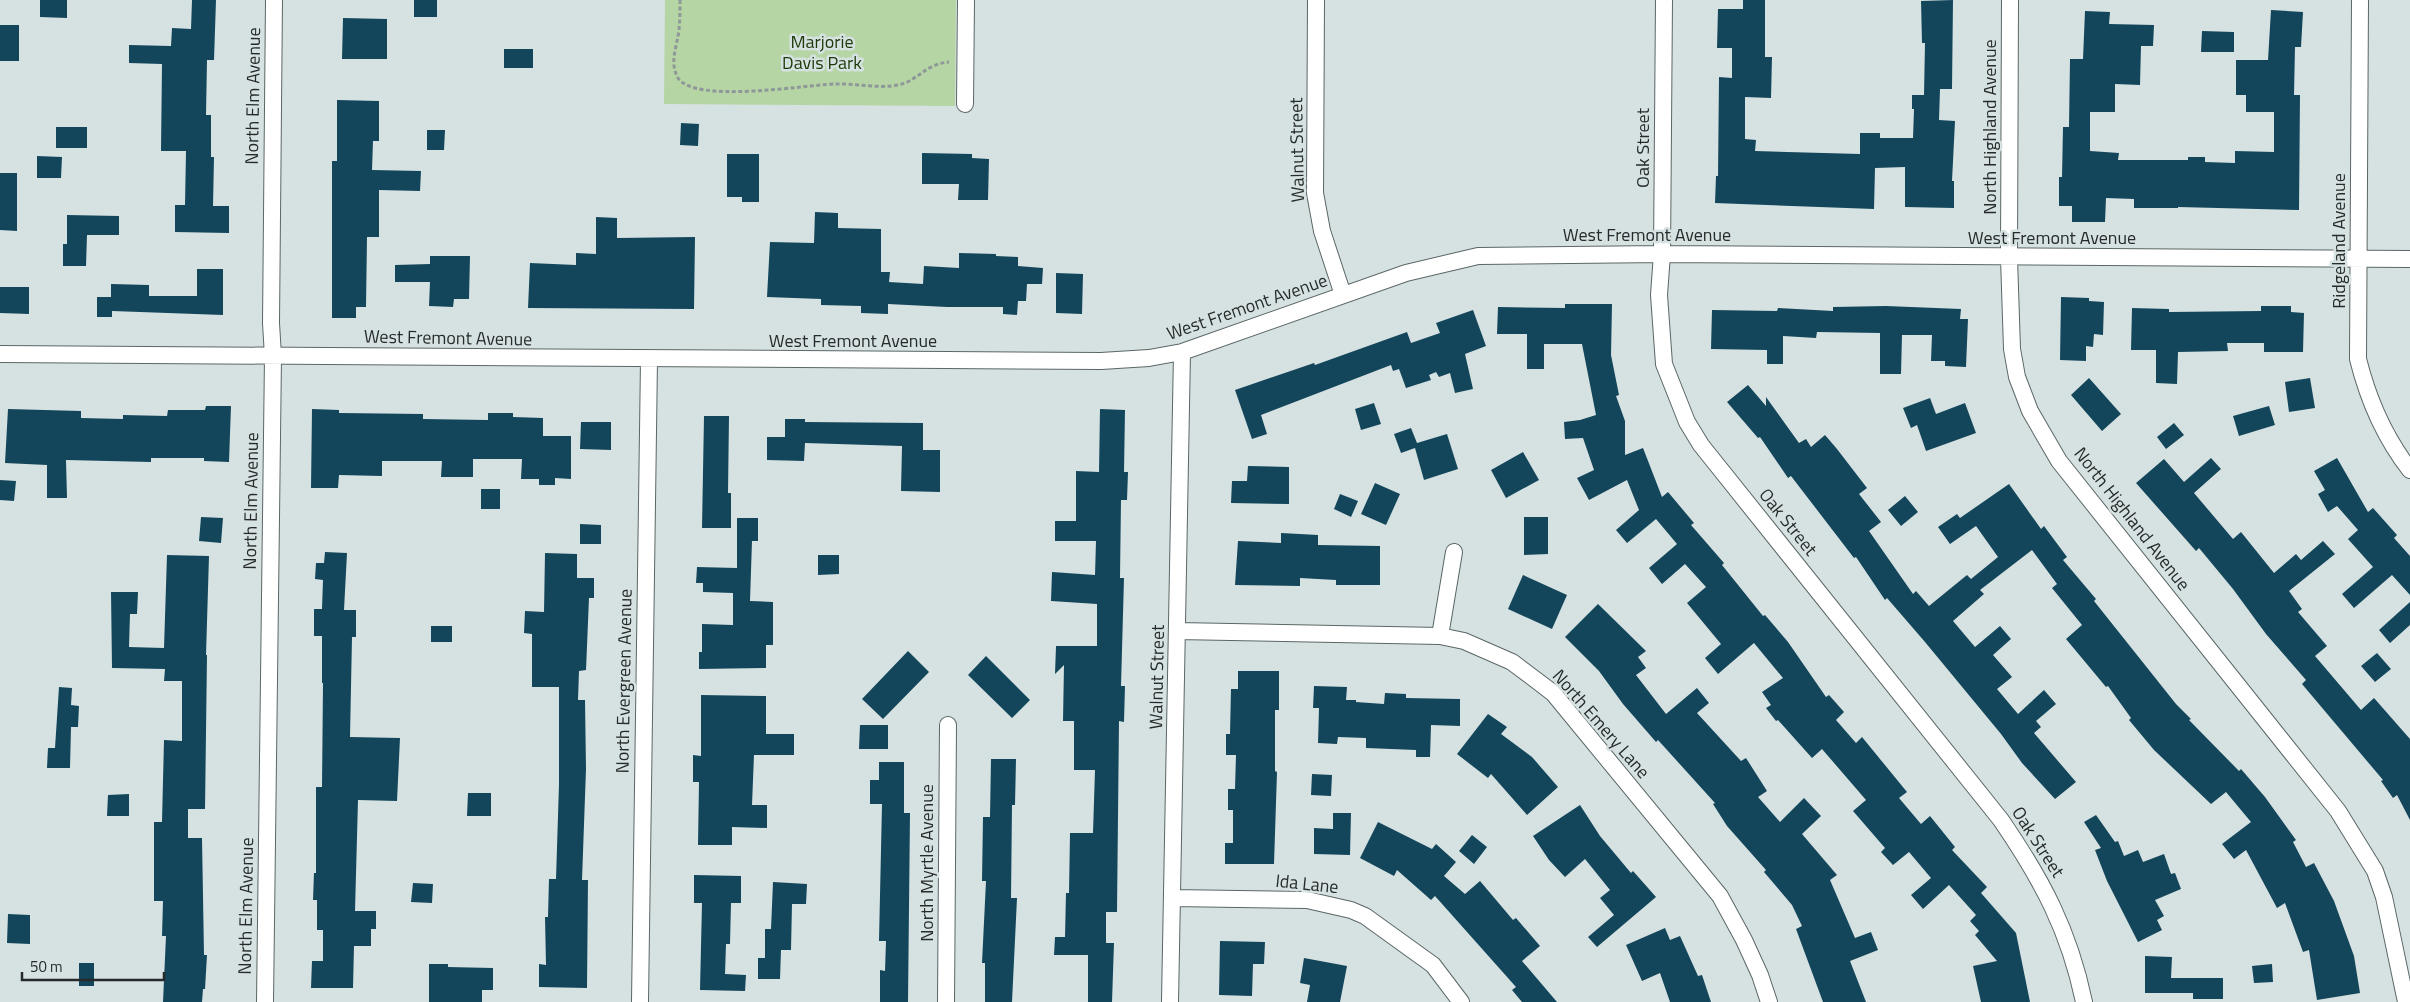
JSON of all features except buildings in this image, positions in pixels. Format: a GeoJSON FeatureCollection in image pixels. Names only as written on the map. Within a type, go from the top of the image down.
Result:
{"type":"FeatureCollection","features":[{"type":"Feature","properties":{"kind":"street","name":"North Elm Avenue"},"geometry":{"type":"LineString","coordinates":[[265,1002],[273,356],[271,323],[274,0]]}},
{"type":"Feature","properties":{"kind":"street"},"geometry":{"type":"LineString","coordinates":[[965,104],[966,0]]}},
{"type":"Feature","properties":{"kind":"street","name":"Walnut Street"},"geometry":{"type":"LineString","coordinates":[[1316,0],[1316,194],[1322,231],[1343,295]]}},
{"type":"Feature","properties":{"kind":"street","name":"Oak Street"},"geometry":{"type":"LineString","coordinates":[[1664,0],[1662,254],[1659,295],[1664,364],[1687,422],[1701,445],[2001,820],[2032,865],[2053,903],[2077,970],[2084,1002]]}},
{"type":"Feature","properties":{"kind":"street","name":"North Highland Avenue"},"geometry":{"type":"LineString","coordinates":[[2010,0],[2009,258],[2012,349],[2017,377],[2030,411],[2059,461],[2338,811],[2375,871],[2384,897],[2406,994],[2406,1002]]}},
{"type":"Feature","properties":{"kind":"street","name":"Ridgeland Avenue"},"geometry":{"type":"LineString","coordinates":[[2360,0],[2358,359],[2364,383],[2383,429],[2410,470]]}},
{"type":"Feature","properties":{"kind":"street","name":"West Fremont Avenue"},"geometry":{"type":"LineString","coordinates":[[0,354],[649,360],[1101,361],[1149,358],[1182,352],[1406,273],[1478,256],[1662,254],[2009,258],[2410,259]]}},
{"type":"Feature","properties":{"kind":"street","name":"Walnut Street"},"geometry":{"type":"LineString","coordinates":[[1170,1002],[1182,352]]}},
{"type":"Feature","properties":{"kind":"street","name":"North Evergreen Avenue"},"geometry":{"type":"LineString","coordinates":[[640,1002],[649,360]]}},
{"type":"Feature","properties":{"kind":"street"},"geometry":{"type":"LineString","coordinates":[[1440,636],[1454,552]]}},
{"type":"Feature","properties":{"kind":"street","name":"North Emery Lane"},"geometry":{"type":"LineString","coordinates":[[1177,631],[1440,636],[1464,641],[1512,662],[1553,694],[1720,896],[1744,940],[1770,1002]]}},
{"type":"Feature","properties":{"kind":"street","name":"North Myrtle Avenue"},"geometry":{"type":"LineString","coordinates":[[946,1002],[948,725]]}},
{"type":"Feature","properties":{"kind":"street","name":"Ida Lane"},"geometry":{"type":"LineString","coordinates":[[1172,898],[1307,900],[1351,910],[1365,916],[1433,965],[1461,1002]]}},
{"type":"Feature","properties":{"kind":"path"},"geometry":{"type":"LineString","coordinates":[[680,0],[674,70],[684,85],[702,91],[783,89],[831,84],[893,86],[909,82],[932,65],[965,60]]}},
{"type":"Feature","properties":{"kind":"green space","name":"Marjorie Davis Park"},"geometry":{"type":"Polygon","coordinates":[[[665,0],[956,0],[955,106],[664,104],[665,0]]]}}]}
